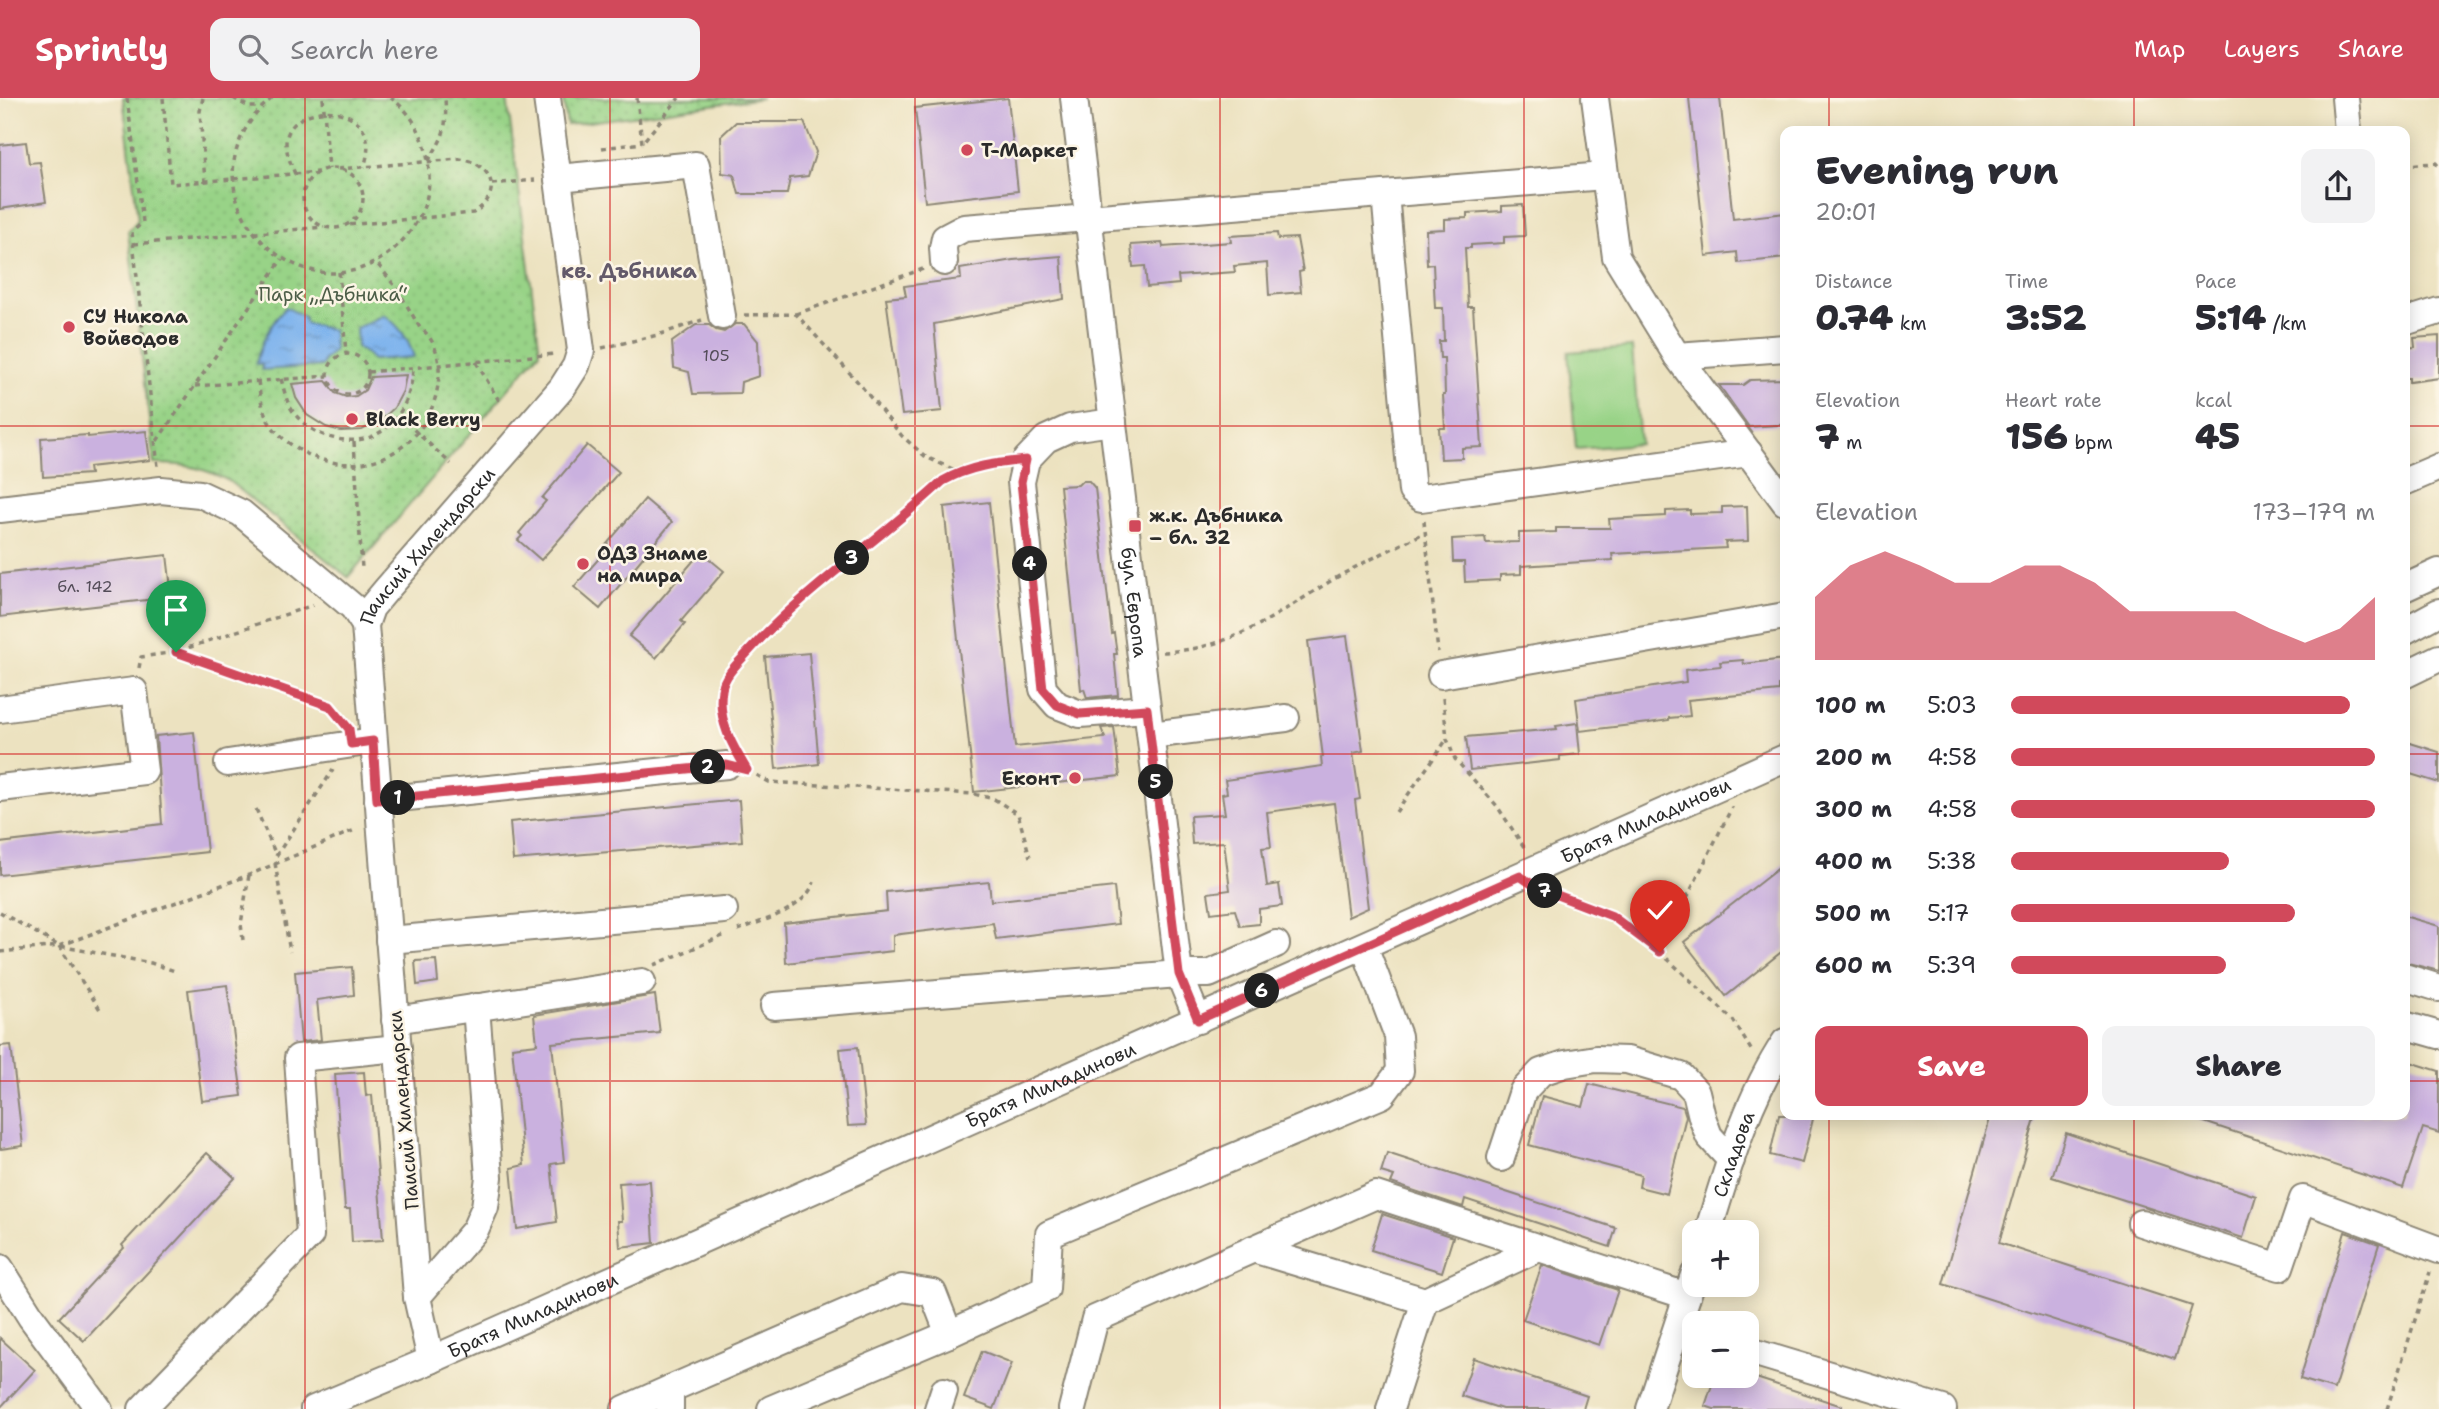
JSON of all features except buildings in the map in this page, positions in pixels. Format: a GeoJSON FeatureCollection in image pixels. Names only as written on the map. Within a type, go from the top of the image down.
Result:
{"type":"FeatureCollection","features":[{"type":"Feature","properties":{"kind":"street","name":"Паисий Хилендарски"},"geometry":{"type":"LineString","coordinates":[[431,1360],[417,1297],[378,810],[362,742],[365,625],[371,608],[562,388],[576,366],[581,350],[549,179],[547,98]]}},
{"type":"Feature","properties":{"kind":"street","name":"бул. Европа"},"geometry":{"type":"LineString","coordinates":[[1074,98],[1179,974],[1198,1020]]}},
{"type":"Feature","properties":{"kind":"street"},"geometry":{"type":"LineString","coordinates":[[1595,98],[1616,257],[1677,356],[1780,495]]}},
{"type":"Feature","properties":{"kind":"street"},"geometry":{"type":"LineString","coordinates":[[2345,98],[2347,126]]}},
{"type":"Feature","properties":{"kind":"street"},"geometry":{"type":"LineString","coordinates":[[549,179],[696,165],[722,316]]}},
{"type":"Feature","properties":{"kind":"street"},"geometry":{"type":"LineString","coordinates":[[944,262],[945,239],[964,228],[1604,176]]}},
{"type":"Feature","properties":{"kind":"street"},"geometry":{"type":"LineString","coordinates":[[1385,194],[1412,491],[1421,498],[1749,453]]}},
{"type":"Feature","properties":{"kind":"street"},"geometry":{"type":"LineString","coordinates":[[2410,320],[2439,311]]}},
{"type":"Feature","properties":{"kind":"street"},"geometry":{"type":"LineString","coordinates":[[1677,356],[1780,348]]}},
{"type":"Feature","properties":{"kind":"street"},"geometry":{"type":"LineString","coordinates":[[1113,422],[1070,428],[1046,439],[1026,460],[1021,482],[1043,689],[1057,705],[1080,714],[1147,709]]}},
{"type":"Feature","properties":{"kind":"street"},"geometry":{"type":"LineString","coordinates":[[2410,479],[2439,467]]}},
{"type":"Feature","properties":{"kind":"street"},"geometry":{"type":"LineString","coordinates":[[0,509],[161,490],[200,494],[241,513],[353,607],[365,625]]}},
{"type":"Feature","properties":{"kind":"street"},"geometry":{"type":"LineString","coordinates":[[2410,585],[2439,572]]}},
{"type":"Feature","properties":{"kind":"street"},"geometry":{"type":"LineString","coordinates":[[2410,628],[2439,612]]}},
{"type":"Feature","properties":{"kind":"street"},"geometry":{"type":"LineString","coordinates":[[1441,676],[1780,618]]}},
{"type":"Feature","properties":{"kind":"street"},"geometry":{"type":"LineString","coordinates":[[2410,672],[2439,659]]}},
{"type":"Feature","properties":{"kind":"street"},"geometry":{"type":"LineString","coordinates":[[0,709],[134,691],[144,771],[0,788]]}},
{"type":"Feature","properties":{"kind":"street"},"geometry":{"type":"LineString","coordinates":[[1151,735],[1286,718]]}},
{"type":"Feature","properties":{"kind":"street"},"geometry":{"type":"LineString","coordinates":[[228,763],[362,742]]}},
{"type":"Feature","properties":{"kind":"street","name":"Братя Миладинови"},"geometry":{"type":"LineString","coordinates":[[314,1409],[431,1360],[1780,760]]}},
{"type":"Feature","properties":{"kind":"street"},"geometry":{"type":"LineString","coordinates":[[378,810],[738,763]]}},
{"type":"Feature","properties":{"kind":"street"},"geometry":{"type":"LineString","coordinates":[[389,940],[724,910]]}},
{"type":"Feature","properties":{"kind":"street"},"geometry":{"type":"LineString","coordinates":[[774,1006],[1179,974],[1209,974],[1276,944]]}},
{"type":"Feature","properties":{"kind":"street"},"geometry":{"type":"LineString","coordinates":[[771,1409],[950,1334],[1046,1289],[1049,1234],[1382,1096],[1399,1071],[1398,1036],[1364,946]]}},
{"type":"Feature","properties":{"kind":"street"},"geometry":{"type":"LineString","coordinates":[[2410,980],[2439,988]]}},
{"type":"Feature","properties":{"kind":"street"},"geometry":{"type":"LineString","coordinates":[[396,1020],[642,982]]}},
{"type":"Feature","properties":{"kind":"street"},"geometry":{"type":"LineString","coordinates":[[417,1297],[475,1230],[485,1207],[488,1177],[476,1007]]}},
{"type":"Feature","properties":{"kind":"street"},"geometry":{"type":"LineString","coordinates":[[2410,1027],[2439,1035]]}},
{"type":"Feature","properties":{"kind":"street"},"geometry":{"type":"LineString","coordinates":[[142,1409],[310,1235],[298,1058],[398,1048]]}},
{"type":"Feature","properties":{"kind":"street","name":"Складова"},"geometry":{"type":"LineString","coordinates":[[1712,1220],[1731,1160],[1766,1071],[1780,1050]]}},
{"type":"Feature","properties":{"kind":"street"},"geometry":{"type":"LineString","coordinates":[[1501,1158],[1524,1091],[1532,1081],[1541,1072],[1565,1064],[1596,1059],[1627,1060],[1681,1076],[1696,1092],[1709,1136],[1731,1160]]}},
{"type":"Feature","properties":{"kind":"street"},"geometry":{"type":"LineString","coordinates":[[1072,1409],[1095,1319],[1377,1195],[1539,1248],[1682,1283]]}},
{"type":"Feature","properties":{"kind":"street"},"geometry":{"type":"LineString","coordinates":[[2141,1223],[2280,1267],[2303,1199],[2438,1250]]}},
{"type":"Feature","properties":{"kind":"street"},"geometry":{"type":"LineString","coordinates":[[1253,1249],[1425,1301],[1539,1248]]}},
{"type":"Feature","properties":{"kind":"street"},"geometry":{"type":"LineString","coordinates":[[0,1268],[7,1301],[99,1409]]}},
{"type":"Feature","properties":{"kind":"street"},"geometry":{"type":"LineString","coordinates":[[625,1409],[670,1399],[902,1288],[933,1293],[950,1334]]}},
{"type":"Feature","properties":{"kind":"street"},"geometry":{"type":"LineString","coordinates":[[1390,1409],[1425,1301]]}},
{"type":"Feature","properties":{"kind":"street"},"geometry":{"type":"LineString","coordinates":[[1650,1409],[1682,1340]]}},
{"type":"Feature","properties":{"kind":"street"},"geometry":{"type":"LineString","coordinates":[[1759,1354],[1943,1409]]}},
{"type":"Feature","properties":{"kind":"path"},"geometry":{"type":"LineString","coordinates":[[127,98],[143,222],[132,232],[159,471]]}},
{"type":"Feature","properties":{"kind":"path"},"geometry":{"type":"LineString","coordinates":[[134,244],[335,228],[473,213],[484,206],[490,197],[492,184],[486,170],[472,160],[329,169],[172,184],[163,98]]}},
{"type":"Feature","properties":{"kind":"path"},"geometry":{"type":"LineString","coordinates":[[202,98],[200,111],[205,182]]}},
{"type":"Feature","properties":{"kind":"path"},"geometry":{"type":"LineString","coordinates":[[233,98],[249,107],[261,107]]}},
{"type":"Feature","properties":{"kind":"path"},"geometry":{"type":"LineString","coordinates":[[272,98],[261,107],[245,131],[239,146],[234,179],[240,207],[254,233],[267,248],[282,258],[300,267],[339,272],[376,262],[406,238],[420,218],[428,187],[428,162],[420,134],[410,117],[391,98]]}},
{"type":"Feature","properties":{"kind":"path"},"geometry":{"type":"LineString","coordinates":[[428,162],[440,144],[447,123],[445,98]]}},
{"type":"Feature","properties":{"kind":"path"},"geometry":{"type":"LineString","coordinates":[[637,98],[642,143]]}},
{"type":"Feature","properties":{"kind":"path"},"geometry":{"type":"LineString","coordinates":[[594,149],[642,143],[679,98]]}},
{"type":"Feature","properties":{"kind":"path"},"geometry":{"type":"LineString","coordinates":[[324,101],[331,104]]}},
{"type":"Feature","properties":{"kind":"path"},"geometry":{"type":"LineString","coordinates":[[317,106],[324,101]]}},
{"type":"Feature","properties":{"kind":"path"},"geometry":{"type":"LineString","coordinates":[[324,101],[329,169]]}},
{"type":"Feature","properties":{"kind":"path"},"geometry":{"type":"LineString","coordinates":[[295,174],[287,150],[288,131],[297,117],[310,108]]}},
{"type":"Feature","properties":{"kind":"path"},"geometry":{"type":"LineString","coordinates":[[350,111],[361,120],[367,133],[369,146],[364,167]]}},
{"type":"Feature","properties":{"kind":"path"},"geometry":{"type":"LineString","coordinates":[[2410,165],[2436,163],[2439,167]]}},
{"type":"Feature","properties":{"kind":"path"},"geometry":{"type":"LineString","coordinates":[[338,169],[348,173],[362,189],[360,210],[348,225]]}},
{"type":"Feature","properties":{"kind":"path"},"geometry":{"type":"LineString","coordinates":[[318,172],[309,180],[303,201],[314,221],[324,227]]}},
{"type":"Feature","properties":{"kind":"path"},"geometry":{"type":"LineString","coordinates":[[492,184],[549,179]]}},
{"type":"Feature","properties":{"kind":"path"},"geometry":{"type":"LineString","coordinates":[[156,443],[282,258]]}},
{"type":"Feature","properties":{"kind":"path"},"geometry":{"type":"LineString","coordinates":[[258,381],[260,397],[269,423],[290,446],[323,462],[355,465],[368,463],[402,447],[417,432],[432,407],[438,387],[440,365],[426,332],[420,328],[398,290],[376,262]]}},
{"type":"Feature","properties":{"kind":"path"},"geometry":{"type":"LineString","coordinates":[[593,350],[722,316],[796,314],[944,262]]}},
{"type":"Feature","properties":{"kind":"path"},"geometry":{"type":"LineString","coordinates":[[339,272],[346,354]]}},
{"type":"Feature","properties":{"kind":"path"},"geometry":{"type":"LineString","coordinates":[[796,314],[857,381],[902,436],[926,457],[959,472]]}},
{"type":"Feature","properties":{"kind":"path"},"geometry":{"type":"LineString","coordinates":[[368,372],[544,357],[565,352]]}},
{"type":"Feature","properties":{"kind":"path"},"geometry":{"type":"LineString","coordinates":[[346,354],[357,356],[365,362],[368,372],[367,382],[360,390],[350,394],[340,392],[332,386],[328,376],[330,366],[337,357],[346,354]]}},
{"type":"Feature","properties":{"kind":"path"},"geometry":{"type":"LineString","coordinates":[[476,362],[501,404]]}},
{"type":"Feature","properties":{"kind":"path"},"geometry":{"type":"LineString","coordinates":[[281,379],[292,410],[305,425],[341,441],[354,442],[373,436],[389,426],[399,415],[410,393],[413,369]]}},
{"type":"Feature","properties":{"kind":"path"},"geometry":{"type":"LineString","coordinates":[[195,386],[328,376]]}},
{"type":"Feature","properties":{"kind":"path"},"geometry":{"type":"LineString","coordinates":[[399,415],[451,464]]}},
{"type":"Feature","properties":{"kind":"path"},"geometry":{"type":"LineString","coordinates":[[354,442],[362,569]]}},
{"type":"Feature","properties":{"kind":"path"},"geometry":{"type":"LineString","coordinates":[[1026,460],[985,465],[959,472],[943,481],[780,617],[731,671],[722,688],[722,716],[738,763],[769,782],[941,791],[994,799],[1018,814],[1030,857]]}},
{"type":"Feature","properties":{"kind":"path"},"geometry":{"type":"LineString","coordinates":[[1140,654],[1192,651],[1231,639],[1273,618],[1331,581],[1425,533]]}},
{"type":"Feature","properties":{"kind":"path"},"geometry":{"type":"LineString","coordinates":[[134,691],[141,657],[176,652],[313,606]]}},
{"type":"Feature","properties":{"kind":"path"},"geometry":{"type":"LineString","coordinates":[[176,652],[330,706],[362,742],[276,856],[290,952]]}},
{"type":"Feature","properties":{"kind":"path"},"geometry":{"type":"LineString","coordinates":[[1396,812],[1447,739]]}},
{"type":"Feature","properties":{"kind":"path"},"geometry":{"type":"LineString","coordinates":[[1660,952],[1748,775]]}},
{"type":"Feature","properties":{"kind":"path"},"geometry":{"type":"LineString","coordinates":[[256,809],[276,856]]}},
{"type":"Feature","properties":{"kind":"path"},"geometry":{"type":"LineString","coordinates":[[60,946],[249,875],[378,810]]}},
{"type":"Feature","properties":{"kind":"path"},"geometry":{"type":"LineString","coordinates":[[243,940],[241,924],[249,875]]}},
{"type":"Feature","properties":{"kind":"path"},"geometry":{"type":"LineString","coordinates":[[1520,876],[1536,887],[1612,916],[1660,952],[1732,1020],[1766,1071]]}},
{"type":"Feature","properties":{"kind":"path"},"geometry":{"type":"LineString","coordinates":[[0,912],[60,946],[101,1010]]}},
{"type":"Feature","properties":{"kind":"path"},"geometry":{"type":"LineString","coordinates":[[0,951],[60,946],[151,963],[175,971]]}},
{"type":"Feature","properties":{"kind":"path"},"geometry":{"type":"LineString","coordinates":[[2387,1409],[2438,1250]]}},
{"type":"Feature","properties":{"kind":"green space","name":"Парк „Дъбника“"},"geometry":{"type":"Polygon","coordinates":[[[123,98],[507,98],[540,352],[348,577],[229,481],[193,467],[154,464],[128,231],[138,220],[123,98]]]}},
{"type":"Feature","properties":{"kind":"green space"},"geometry":{"type":"Polygon","coordinates":[[[563,98],[762,98],[567,125],[563,98]]]}},
{"type":"Feature","properties":{"kind":"green space"},"geometry":{"type":"Polygon","coordinates":[[[1632,347],[1640,444],[1576,449],[1568,352],[1632,347]]]}},
{"type":"Feature","properties":{"kind":"water"},"geometry":{"type":"Polygon","coordinates":[[[286,307],[304,317],[305,323],[333,330],[334,351],[324,360],[322,366],[262,370],[262,364],[256,364],[267,333],[286,307]]]}},
{"type":"Feature","properties":{"kind":"water"},"geometry":{"type":"Polygon","coordinates":[[[384,315],[403,333],[414,357],[372,360],[357,348],[356,328],[384,315]]]}},
{"type":"Feature","properties":{"kind":"place","name":"Т-Маркет"},"geometry":{"type":"Point","coordinates":[967,150]}},
{"type":"Feature","properties":{"kind":"place","name":"СУ Никола Войводов"},"geometry":{"type":"Point","coordinates":[69,327]}},
{"type":"Feature","properties":{"kind":"place","name":"Black Berry"},"geometry":{"type":"Point","coordinates":[352,419]}},
{"type":"Feature","properties":{"kind":"place","name":"ж.к. Дъбника – бл. 32"},"geometry":{"type":"Point","coordinates":[1135,526]}},
{"type":"Feature","properties":{"kind":"place","name":"ОДЗ Знаме на мира"},"geometry":{"type":"Point","coordinates":[583,564]}},
{"type":"Feature","properties":{"kind":"place","name":"Еконт"},"geometry":{"type":"Point","coordinates":[1075,778]}},
{"type":"Feature","properties":{"kind":"district","name":"кв. Дъбника"},"geometry":{"type":"Point","coordinates":[629,271]}},
{"type":"Feature","properties":{"kind":"route"},"geometry":{"type":"LineString","coordinates":[[176,652],[330,706],[349,729],[351,744],[373,741],[377,800],[727,765],[747,770],[726,734],[722,716],[722,688],[731,671],[780,617],[943,481],[959,472],[985,465],[1026,460],[1021,482],[1043,689],[1057,705],[1080,714],[1147,709],[1179,974],[1198,1020],[1520,876],[1536,887],[1612,916],[1660,952]]}}]}
